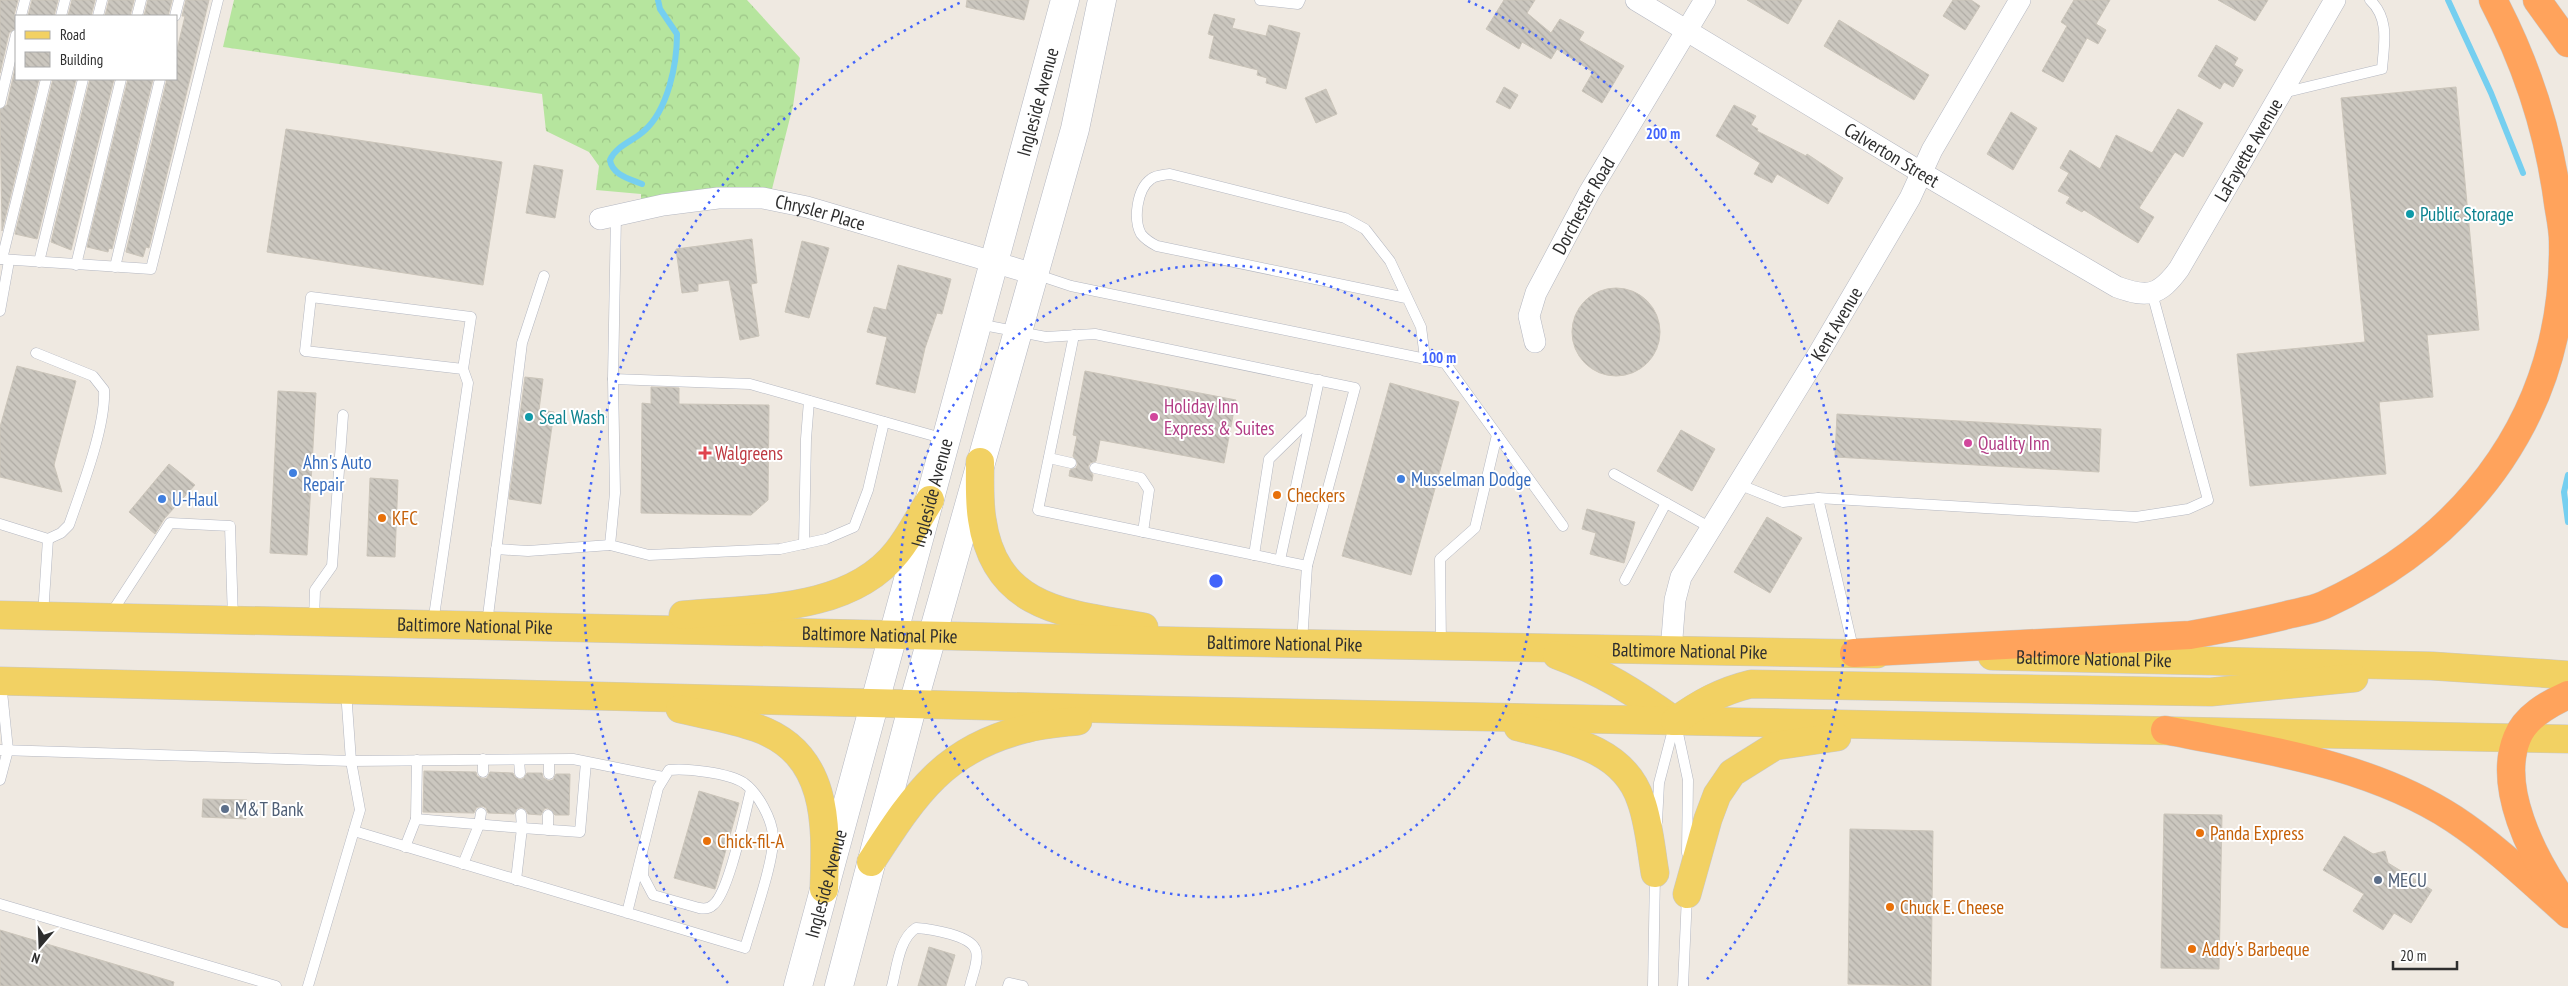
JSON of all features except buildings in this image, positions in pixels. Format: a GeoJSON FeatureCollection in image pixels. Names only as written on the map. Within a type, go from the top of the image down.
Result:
{"type":"FeatureCollection","features":[{"type":"Feature","properties":{"kind":"highway"},"geometry":{"type":"LineString","coordinates":[[1854,653],[2190,635],[2241,626],[2322,606],[2381,575],[2429,541],[2469,503],[2499,464],[2530,410],[2549,362],[2561,299],[2563,240],[2554,174],[2540,113],[2521,60],[2494,0]]}},
{"type":"Feature","properties":{"kind":"highway"},"geometry":{"type":"LineString","coordinates":[[2537,0],[2568,42]]}},
{"type":"Feature","properties":{"kind":"highway"},"geometry":{"type":"LineString","coordinates":[[2568,695],[2549,704],[2534,715],[2517,737],[2511,765],[2517,807],[2529,842],[2545,874],[2568,908]]}},
{"type":"Feature","properties":{"kind":"highway"},"geometry":{"type":"LineString","coordinates":[[2165,730],[2324,762],[2395,787],[2453,818],[2482,839],[2568,914]]}},
{"type":"Feature","properties":{"kind":"main road","name":"Ingleside Avenue"},"geometry":{"type":"LineString","coordinates":[[798,986],[1065,0]]}},
{"type":"Feature","properties":{"kind":"main road","name":"Ingleside Avenue"},"geometry":{"type":"LineString","coordinates":[[839,986],[913,704],[1016,332],[1075,129],[1102,0]]}},
{"type":"Feature","properties":{"kind":"main road"},"geometry":{"type":"LineString","coordinates":[[980,462],[981,518],[987,545],[997,565],[1011,584],[1026,596],[1044,606],[1069,613],[1221,642]]}},
{"type":"Feature","properties":{"kind":"main road"},"geometry":{"type":"LineString","coordinates":[[561,627],[799,604],[829,597],[856,585],[880,569],[897,552],[930,500]]}},
{"type":"Feature","properties":{"kind":"main road","name":"Baltimore National Pike"},"geometry":{"type":"LineString","coordinates":[[0,615],[2432,666],[2568,675]]}},
{"type":"Feature","properties":{"kind":"main road"},"geometry":{"type":"LineString","coordinates":[[1539,648],[1590,668],[1633,691],[1676,721]]}},
{"type":"Feature","properties":{"kind":"main road"},"geometry":{"type":"LineString","coordinates":[[1676,721],[1699,704],[1726,690],[1751,684],[2211,692],[2328,682],[2432,666]]}},
{"type":"Feature","properties":{"kind":"main road"},"geometry":{"type":"LineString","coordinates":[[0,681],[1151,710],[2568,738]]}},
{"type":"Feature","properties":{"kind":"main road"},"geometry":{"type":"LineString","coordinates":[[630,696],[758,728],[798,752],[810,772],[821,804],[826,829],[824,889]]}},
{"type":"Feature","properties":{"kind":"main road"},"geometry":{"type":"LineString","coordinates":[[871,862],[911,801],[933,776],[956,757],[987,741],[1025,728],[1151,710]]}},
{"type":"Feature","properties":{"kind":"main road"},"geometry":{"type":"LineString","coordinates":[[1468,715],[1570,740],[1597,751],[1616,762],[1632,780],[1641,801],[1655,873]]}},
{"type":"Feature","properties":{"kind":"main road"},"geometry":{"type":"LineString","coordinates":[[1687,894],[1708,818],[1717,795],[1732,773],[1775,746],[1916,725]]}},
{"type":"Feature","properties":{"kind":"street","name":"Calverton Street"},"geometry":{"type":"LineString","coordinates":[[1636,0],[1922,174],[2117,287],[2135,293],[2152,293]]}},
{"type":"Feature","properties":{"kind":"street","name":"Dorchester Road"},"geometry":{"type":"LineString","coordinates":[[1534,342],[1529,316],[1536,293],[1589,192],[1705,0]]}},
{"type":"Feature","properties":{"kind":"street","name":"Kent Avenue"},"geometry":{"type":"LineString","coordinates":[[1671,651],[1675,600],[1681,577],[1816,358],[1910,198],[1932,150],[2020,0]]}},
{"type":"Feature","properties":{"kind":"street","name":"LaFayette Avenue"},"geometry":{"type":"LineString","coordinates":[[2152,293],[2166,286],[2179,269],[2336,0]]}},
{"type":"Feature","properties":{"kind":"street","name":"Chrysler Place"},"geometry":{"type":"LineString","coordinates":[[608,217],[663,205],[718,198],[763,198],[807,207],[1034,274]]}},
{"type":"Feature","properties":{"kind":"lane"},"geometry":{"type":"LineString","coordinates":[[21,15],[25,0]]}},
{"type":"Feature","properties":{"kind":"lane"},"geometry":{"type":"LineString","coordinates":[[61,15],[64,0]]}},
{"type":"Feature","properties":{"kind":"lane"},"geometry":{"type":"LineString","coordinates":[[98,15],[102,0]]}},
{"type":"Feature","properties":{"kind":"lane"},"geometry":{"type":"LineString","coordinates":[[136,15],[140,0]]}},
{"type":"Feature","properties":{"kind":"lane"},"geometry":{"type":"LineString","coordinates":[[175,15],[179,0]]}},
{"type":"Feature","properties":{"kind":"lane"},"geometry":{"type":"LineString","coordinates":[[4,259],[150,269],[218,0]]}},
{"type":"Feature","properties":{"kind":"lane"},"geometry":{"type":"LineString","coordinates":[[1260,0],[1298,4],[1300,0]]}},
{"type":"Feature","properties":{"kind":"lane"},"geometry":{"type":"LineString","coordinates":[[2281,93],[2382,69],[2386,32],[2378,8],[2370,0]]}},
{"type":"Feature","properties":{"kind":"lane"},"geometry":{"type":"LineString","coordinates":[[0,103],[15,39]]}},
{"type":"Feature","properties":{"kind":"lane"},"geometry":{"type":"LineString","coordinates":[[0,311],[4,259],[46,80]]}},
{"type":"Feature","properties":{"kind":"lane"},"geometry":{"type":"LineString","coordinates":[[39,262],[83,80]]}},
{"type":"Feature","properties":{"kind":"lane"},"geometry":{"type":"LineString","coordinates":[[76,265],[121,80]]}},
{"type":"Feature","properties":{"kind":"lane"},"geometry":{"type":"LineString","coordinates":[[115,267],[160,80]]}},
{"type":"Feature","properties":{"kind":"lane"},"geometry":{"type":"LineString","coordinates":[[1406,298],[1156,246],[1143,236],[1138,226],[1138,210],[1142,188],[1152,177],[1170,174],[1345,218],[1365,229],[1390,261],[1421,328],[1424,358]]}},
{"type":"Feature","properties":{"kind":"lane"},"geometry":{"type":"LineString","coordinates":[[608,217],[615,493],[610,545]]}},
{"type":"Feature","properties":{"kind":"lane"},"geometry":{"type":"LineString","coordinates":[[1034,274],[1070,286],[1445,362],[1563,526]]}},
{"type":"Feature","properties":{"kind":"lane"},"geometry":{"type":"LineString","coordinates":[[487,625],[522,343],[544,276]]}},
{"type":"Feature","properties":{"kind":"lane"},"geometry":{"type":"LineString","coordinates":[[1738,484],[1783,502],[1818,498],[2136,517],[2188,509],[2208,500],[2152,293]]}},
{"type":"Feature","properties":{"kind":"lane"},"geometry":{"type":"LineString","coordinates":[[432,624],[468,383],[463,369],[471,318],[311,297],[305,351],[463,369]]}},
{"type":"Feature","properties":{"kind":"lane"},"geometry":{"type":"LineString","coordinates":[[976,324],[1046,337],[1094,334],[1356,388],[1307,566],[1302,643]]}},
{"type":"Feature","properties":{"kind":"lane"},"geometry":{"type":"LineString","coordinates":[[1074,335],[1038,510],[1307,566]]}},
{"type":"Feature","properties":{"kind":"lane"},"geometry":{"type":"LineString","coordinates":[[0,524],[48,539],[61,533],[70,525],[90,461],[102,410],[104,390],[93,376],[36,353]]}},
{"type":"Feature","properties":{"kind":"lane"},"geometry":{"type":"LineString","coordinates":[[613,378],[750,384],[946,439]]}},
{"type":"Feature","properties":{"kind":"lane"},"geometry":{"type":"LineString","coordinates":[[1280,560],[1319,380]]}},
{"type":"Feature","properties":{"kind":"lane"},"geometry":{"type":"LineString","coordinates":[[804,544],[806,440],[809,401]]}},
{"type":"Feature","properties":{"kind":"lane"},"geometry":{"type":"LineString","coordinates":[[314,622],[315,590],[332,566],[343,415]]}},
{"type":"Feature","properties":{"kind":"lane"},"geometry":{"type":"LineString","coordinates":[[1254,555],[1269,459],[1311,418]]}},
{"type":"Feature","properties":{"kind":"lane"},"geometry":{"type":"LineString","coordinates":[[496,549],[528,551],[610,545],[648,555],[780,549],[826,539],[854,527],[868,490],[884,422]]}},
{"type":"Feature","properties":{"kind":"lane"},"geometry":{"type":"LineString","coordinates":[[1441,646],[1440,559],[1475,528],[1497,435]]}},
{"type":"Feature","properties":{"kind":"lane"},"geometry":{"type":"LineString","coordinates":[[1049,458],[1071,462]]}},
{"type":"Feature","properties":{"kind":"lane"},"geometry":{"type":"LineString","coordinates":[[1095,468],[1141,478],[1150,490],[1143,532]]}},
{"type":"Feature","properties":{"kind":"lane"},"geometry":{"type":"LineString","coordinates":[[1614,474],[1711,528]]}},
{"type":"Feature","properties":{"kind":"lane"},"geometry":{"type":"LineString","coordinates":[[1818,498],[1854,653]]}},
{"type":"Feature","properties":{"kind":"lane"},"geometry":{"type":"LineString","coordinates":[[1625,580],[1666,503]]}},
{"type":"Feature","properties":{"kind":"lane"},"geometry":{"type":"LineString","coordinates":[[109,617],[170,523],[230,526],[233,620]]}},
{"type":"Feature","properties":{"kind":"lane"},"geometry":{"type":"LineString","coordinates":[[43,615],[48,539]]}},
{"type":"Feature","properties":{"kind":"lane"},"geometry":{"type":"LineString","coordinates":[[0,681],[4,750],[0,780]]}},
{"type":"Feature","properties":{"kind":"lane"},"geometry":{"type":"LineString","coordinates":[[308,986],[360,810],[351,761],[346,690]]}},
{"type":"Feature","properties":{"kind":"lane"},"geometry":{"type":"LineString","coordinates":[[1653,986],[1659,783],[1676,721]]}},
{"type":"Feature","properties":{"kind":"lane"},"geometry":{"type":"LineString","coordinates":[[1676,721],[1688,780],[1687,894],[1683,986]]}},
{"type":"Feature","properties":{"kind":"lane"},"geometry":{"type":"LineString","coordinates":[[4,750],[351,761],[417,760],[446,766],[482,759],[574,759],[663,777]]}},
{"type":"Feature","properties":{"kind":"lane"},"geometry":{"type":"LineString","coordinates":[[482,759],[483,772]]}},
{"type":"Feature","properties":{"kind":"lane"},"geometry":{"type":"LineString","coordinates":[[405,846],[416,819],[417,760]]}},
{"type":"Feature","properties":{"kind":"lane"},"geometry":{"type":"LineString","coordinates":[[519,760],[520,773]]}},
{"type":"Feature","properties":{"kind":"lane"},"geometry":{"type":"LineString","coordinates":[[548,760],[549,774]]}},
{"type":"Feature","properties":{"kind":"lane"},"geometry":{"type":"LineString","coordinates":[[416,819],[446,817],[479,825],[580,832],[586,762]]}},
{"type":"Feature","properties":{"kind":"lane"},"geometry":{"type":"LineString","coordinates":[[354,832],[405,846],[462,864],[516,880],[627,913],[745,948],[771,855],[774,837],[769,819],[751,790],[732,777],[679,769],[669,770],[663,777],[645,835],[627,913]]}},
{"type":"Feature","properties":{"kind":"lane"},"geometry":{"type":"LineString","coordinates":[[645,835],[643,876],[653,895],[707,909],[714,905],[724,887],[751,790]]}},
{"type":"Feature","properties":{"kind":"lane"},"geometry":{"type":"LineString","coordinates":[[462,864],[479,825],[481,813]]}},
{"type":"Feature","properties":{"kind":"lane"},"geometry":{"type":"LineString","coordinates":[[516,880],[522,828],[521,814]]}},
{"type":"Feature","properties":{"kind":"lane"},"geometry":{"type":"LineString","coordinates":[[548,815],[548,830]]}},
{"type":"Feature","properties":{"kind":"lane"},"geometry":{"type":"LineString","coordinates":[[0,904],[276,986]]}},
{"type":"Feature","properties":{"kind":"lane"},"geometry":{"type":"LineString","coordinates":[[892,986],[903,945],[908,933],[916,928],[966,939],[976,949],[977,958],[970,986]]}},
{"type":"Feature","properties":{"kind":"lane"},"geometry":{"type":"LineString","coordinates":[[1008,986],[1009,983],[1023,986]]}},
{"type":"Feature","properties":{"kind":"green space"},"geometry":{"type":"Polygon","coordinates":[[[234,0],[747,0],[800,58],[793,106],[772,189],[641,199],[641,194],[596,190],[599,166],[589,152],[546,131],[542,94],[223,47],[234,0]]]}},
{"type":"Feature","properties":{"kind":"waterway"},"geometry":{"type":"LineString","coordinates":[[642,184],[618,173],[611,165],[610,160],[616,151],[640,135],[652,122],[670,86],[677,46],[677,34],[660,9],[658,0]]}},
{"type":"Feature","properties":{"kind":"waterway"},"geometry":{"type":"LineString","coordinates":[[2448,0],[2491,93],[2523,173]]}},
{"type":"Feature","properties":{"kind":"waterway"},"geometry":{"type":"LineString","coordinates":[[2568,475],[2564,492],[2568,522]]}},
{"type":"Feature","properties":{"kind":"place","name":"Public Storage"},"geometry":{"type":"Point","coordinates":[2410,214]}},
{"type":"Feature","properties":{"kind":"place","name":"Seal Wash"},"geometry":{"type":"Point","coordinates":[529,417]}},
{"type":"Feature","properties":{"kind":"place","name":"Holiday Inn Express & Suites"},"geometry":{"type":"Point","coordinates":[1154,417]}},
{"type":"Feature","properties":{"kind":"place","name":"Quality Inn"},"geometry":{"type":"Point","coordinates":[1968,443]}},
{"type":"Feature","properties":{"kind":"place","name":"Walgreens"},"geometry":{"type":"Point","coordinates":[705,453]}},
{"type":"Feature","properties":{"kind":"place","name":"Ahn's Auto Repair"},"geometry":{"type":"Point","coordinates":[293,473]}},
{"type":"Feature","properties":{"kind":"place","name":"Musselman Dodge"},"geometry":{"type":"Point","coordinates":[1401,479]}},
{"type":"Feature","properties":{"kind":"place","name":"Checkers"},"geometry":{"type":"Point","coordinates":[1277,495]}},
{"type":"Feature","properties":{"kind":"place","name":"U-Haul"},"geometry":{"type":"Point","coordinates":[162,499]}},
{"type":"Feature","properties":{"kind":"place","name":"KFC"},"geometry":{"type":"Point","coordinates":[382,518]}},
{"type":"Feature","properties":{"kind":"place","name":"M&T Bank"},"geometry":{"type":"Point","coordinates":[225,809]}},
{"type":"Feature","properties":{"kind":"place","name":"Panda Express"},"geometry":{"type":"Point","coordinates":[2200,833]}},
{"type":"Feature","properties":{"kind":"place","name":"Chick-fil-A"},"geometry":{"type":"Point","coordinates":[707,841]}},
{"type":"Feature","properties":{"kind":"place","name":"MECU"},"geometry":{"type":"Point","coordinates":[2378,880]}},
{"type":"Feature","properties":{"kind":"place","name":"Chuck E. Cheese"},"geometry":{"type":"Point","coordinates":[1890,907]}},
{"type":"Feature","properties":{"kind":"place","name":"Addy's Barbeque"},"geometry":{"type":"Point","coordinates":[2192,949]}}]}
